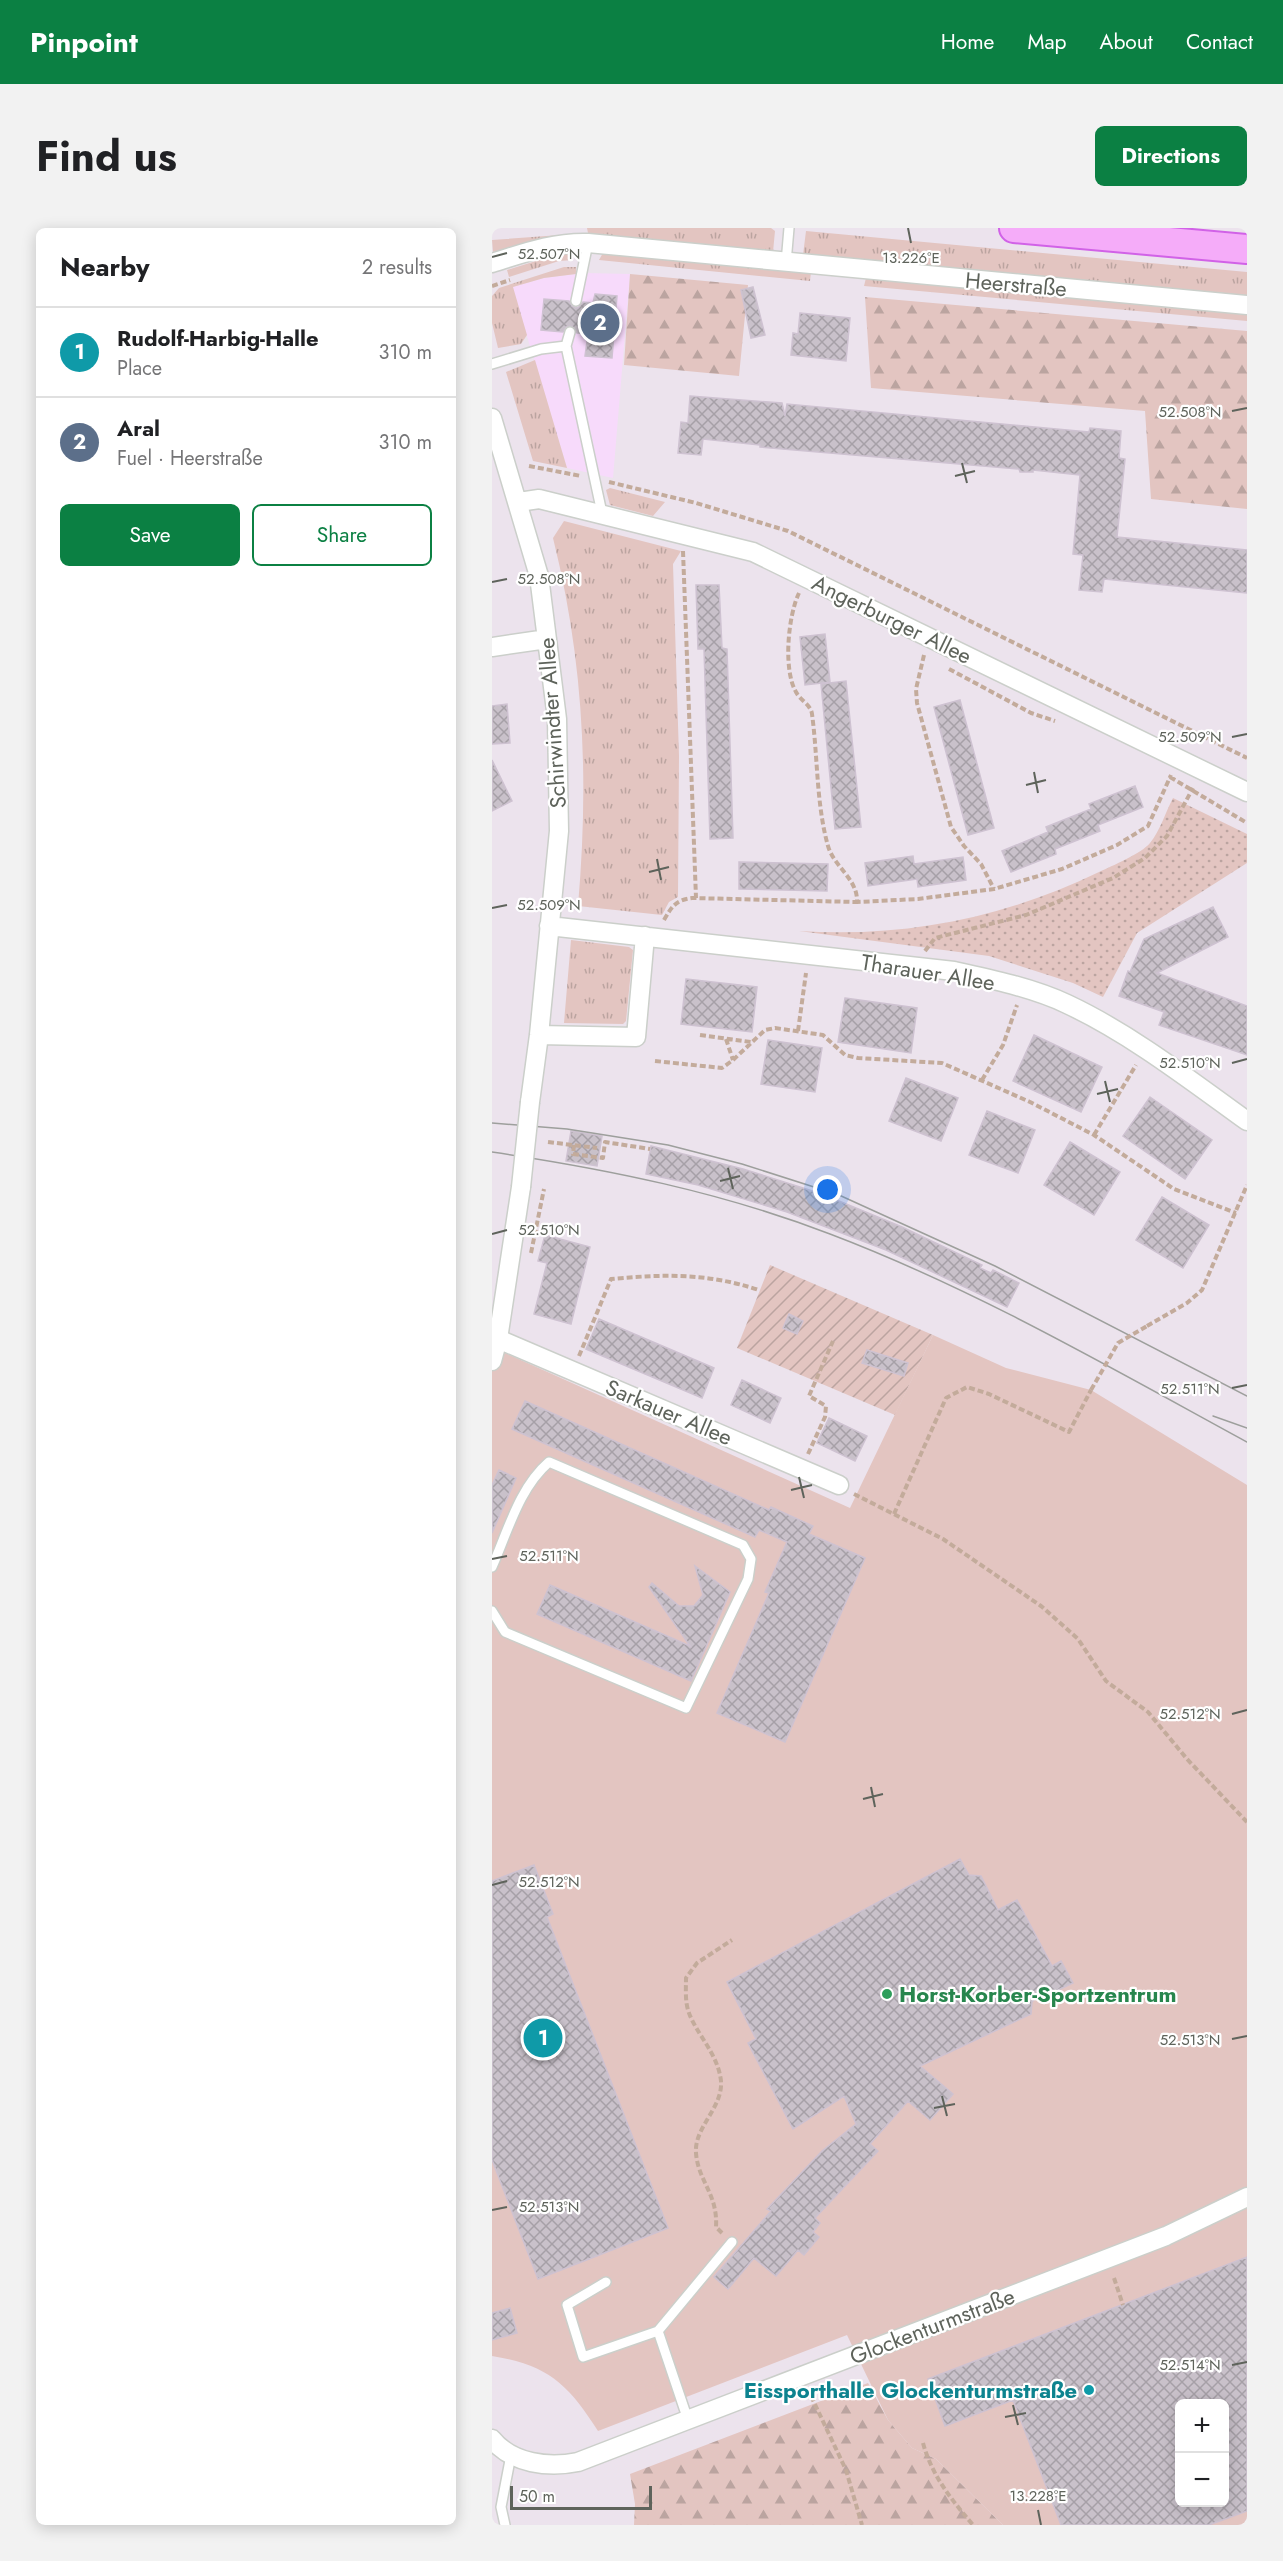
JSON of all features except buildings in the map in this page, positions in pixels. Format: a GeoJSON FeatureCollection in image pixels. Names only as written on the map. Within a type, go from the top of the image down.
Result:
{"type":"FeatureCollection","features":[{"type":"Feature","properties":{"kind":"main road"},"geometry":{"type":"LineString","coordinates":[[1014,228],[1247,249]]}},
{"type":"Feature","properties":{"kind":"street","name":"Heerstraße"},"geometry":{"type":"LineString","coordinates":[[492,263],[546,246],[566,242],[588,243],[1247,305]]}},
{"type":"Feature","properties":{"kind":"street","name":"Schirwindter Allee"},"geometry":{"type":"LineString","coordinates":[[492,418],[519,502],[539,576],[557,719],[559,773],[559,831],[539,1035],[521,1186],[498,1339],[492,1361]]}},
{"type":"Feature","properties":{"kind":"street","name":"Angerburger Allee"},"geometry":{"type":"LineString","coordinates":[[519,502],[539,499],[753,552],[803,586],[928,646],[1203,769],[1247,792]]}},
{"type":"Feature","properties":{"kind":"street"},"geometry":{"type":"LineString","coordinates":[[492,647],[547,639]]}},
{"type":"Feature","properties":{"kind":"street","name":"Tharauer Allee"},"geometry":{"type":"LineString","coordinates":[[549,926],[954,971],[997,981],[1065,1003],[1107,1025],[1247,1121]]}},
{"type":"Feature","properties":{"kind":"street"},"geometry":{"type":"LineString","coordinates":[[539,1035],[636,1037],[645,936]]}},
{"type":"Feature","properties":{"kind":"street","name":"Sarkauer Allee"},"geometry":{"type":"LineString","coordinates":[[498,1339],[801,1468],[845,1489]]}},
{"type":"Feature","properties":{"kind":"street","name":"Glockenturmstraße"},"geometry":{"type":"LineString","coordinates":[[511,2455],[534,2463],[566,2465],[1176,2232],[1247,2197]]}},
{"type":"Feature","properties":{"kind":"street"},"geometry":{"type":"LineString","coordinates":[[492,2439],[511,2455]]}},
{"type":"Feature","properties":{"kind":"lane"},"geometry":{"type":"LineString","coordinates":[[786,263],[789,228]]}},
{"type":"Feature","properties":{"kind":"lane"},"geometry":{"type":"LineString","coordinates":[[576,302],[588,243]]}},
{"type":"Feature","properties":{"kind":"lane"},"geometry":{"type":"LineString","coordinates":[[570,332],[566,346],[602,513]]}},
{"type":"Feature","properties":{"kind":"lane"},"geometry":{"type":"LineString","coordinates":[[492,364],[542,349],[566,346]]}},
{"type":"Feature","properties":{"kind":"lane"},"geometry":{"type":"LineString","coordinates":[[492,1567],[526,1489],[535,1474],[549,1462],[743,1545],[751,1559],[748,1579],[686,1708],[505,1632],[492,1611]]}},
{"type":"Feature","properties":{"kind":"lane"},"geometry":{"type":"LineString","coordinates":[[606,2282],[567,2305],[583,2357],[658,2331],[732,2242]]}},
{"type":"Feature","properties":{"kind":"lane"},"geometry":{"type":"LineString","coordinates":[[658,2331],[688,2420]]}},
{"type":"Feature","properties":{"kind":"lane"},"geometry":{"type":"LineString","coordinates":[[505,2525],[501,2508],[511,2455]]}},
{"type":"Feature","properties":{"kind":"path"},"geometry":{"type":"LineString","coordinates":[[492,286],[510,280]]}},
{"type":"Feature","properties":{"kind":"path"},"geometry":{"type":"LineString","coordinates":[[529,466],[594,478],[696,503],[788,531],[1247,758]]}},
{"type":"Feature","properties":{"kind":"path"},"geometry":{"type":"LineString","coordinates":[[694,551],[683,548],[696,898]]}},
{"type":"Feature","properties":{"kind":"path"},"geometry":{"type":"LineString","coordinates":[[789,588],[803,586]]}},
{"type":"Feature","properties":{"kind":"path"},"geometry":{"type":"LineString","coordinates":[[803,586],[809,598]]}},
{"type":"Feature","properties":{"kind":"path"},"geometry":{"type":"LineString","coordinates":[[803,586],[791,623],[789,676],[796,693],[812,710],[822,820],[828,850],[858,892],[857,902]]}},
{"type":"Feature","properties":{"kind":"path"},"geometry":{"type":"LineString","coordinates":[[914,650],[928,646]]}},
{"type":"Feature","properties":{"kind":"path"},"geometry":{"type":"LineString","coordinates":[[928,646],[934,660]]}},
{"type":"Feature","properties":{"kind":"path"},"geometry":{"type":"LineString","coordinates":[[928,646],[916,689],[917,703],[951,828],[981,864],[994,890]]}},
{"type":"Feature","properties":{"kind":"path"},"geometry":{"type":"LineString","coordinates":[[943,665],[960,678],[1020,708],[1058,722]]}},
{"type":"Feature","properties":{"kind":"path"},"geometry":{"type":"LineString","coordinates":[[664,920],[672,905],[680,899],[857,902],[918,899],[994,890],[1062,869],[1117,846],[1148,826],[1178,758]]}},
{"type":"Feature","properties":{"kind":"path"},"geometry":{"type":"LineString","coordinates":[[925,951],[935,938],[1026,915],[1113,878],[1145,858],[1167,836],[1203,769]]}},
{"type":"Feature","properties":{"kind":"path"},"geometry":{"type":"LineString","coordinates":[[1160,772],[1247,823]]}},
{"type":"Feature","properties":{"kind":"path"},"geometry":{"type":"LineString","coordinates":[[798,1031],[806,972]]}},
{"type":"Feature","properties":{"kind":"path"},"geometry":{"type":"LineString","coordinates":[[982,1080],[1003,1045],[1017,1005]]}},
{"type":"Feature","properties":{"kind":"path"},"geometry":{"type":"LineString","coordinates":[[655,1060],[722,1068],[765,1030],[775,1028],[824,1035],[845,1055],[887,1062],[942,1063],[1094,1135],[1174,1189],[1236,1213]]}},
{"type":"Feature","properties":{"kind":"path"},"geometry":{"type":"LineString","coordinates":[[700,1035],[752,1042]]}},
{"type":"Feature","properties":{"kind":"path"},"geometry":{"type":"LineString","coordinates":[[726,1039],[733,1060]]}},
{"type":"Feature","properties":{"kind":"path"},"geometry":{"type":"LineString","coordinates":[[1094,1135],[1136,1065]]}},
{"type":"Feature","properties":{"kind":"path"},"geometry":{"type":"LineString","coordinates":[[548,1142],[597,1148]]}},
{"type":"Feature","properties":{"kind":"path"},"geometry":{"type":"LineString","coordinates":[[574,1145],[573,1154],[603,1158],[605,1142],[650,1149]]}},
{"type":"Feature","properties":{"kind":"path"},"geometry":{"type":"LineString","coordinates":[[894,1514],[946,1398],[967,1387],[989,1394],[1069,1432],[1118,1343],[1187,1303],[1202,1290],[1247,1185]]}},
{"type":"Feature","properties":{"kind":"path"},"geometry":{"type":"LineString","coordinates":[[573,1370],[611,1279],[666,1274],[726,1279],[759,1290]]}},
{"type":"Feature","properties":{"kind":"path"},"geometry":{"type":"LineString","coordinates":[[801,1468],[825,1417],[826,1406],[809,1396],[833,1341]]}},
{"type":"Feature","properties":{"kind":"path"},"geometry":{"type":"LineString","coordinates":[[845,1489],[943,1539],[1041,1606],[1078,1639],[1107,1681],[1148,1712],[1187,1759],[1247,1822]]}},
{"type":"Feature","properties":{"kind":"path"},"geometry":{"type":"LineString","coordinates":[[732,1940],[697,1963],[686,1978],[688,2009],[704,2036],[721,2080],[720,2095],[699,2137],[696,2153],[706,2185],[714,2199],[716,2228],[732,2242]]}},
{"type":"Feature","properties":{"kind":"path"},"geometry":{"type":"LineString","coordinates":[[1114,2278],[1123,2305]]}},
{"type":"Feature","properties":{"kind":"path"},"geometry":{"type":"LineString","coordinates":[[811,2396],[846,2470],[862,2525]]}},
{"type":"Feature","properties":{"kind":"path"},"geometry":{"type":"LineString","coordinates":[[923,2443],[929,2464],[944,2491],[973,2525]]}},
{"type":"Feature","properties":{"kind":"shaded area"},"geometry":{"type":"Polygon","coordinates":[[[584,273],[630,274],[613,478],[567,468],[512,287],[544,278],[584,273]]]}},
{"type":"Feature","properties":{"kind":"green space"},"geometry":{"type":"Polygon","coordinates":[[[587,228],[771,228],[775,231],[773,252],[554,237],[493,252],[492,240],[588,233],[587,228]]]}},
{"type":"Feature","properties":{"kind":"green space"},"geometry":{"type":"Polygon","coordinates":[[[806,231],[1247,272],[1247,296],[803,255],[806,231]]]}},
{"type":"Feature","properties":{"kind":"green space"},"geometry":{"type":"Polygon","coordinates":[[[571,250],[573,260],[559,261],[509,277],[507,270],[571,250]]]}},
{"type":"Feature","properties":{"kind":"green space"},"geometry":{"type":"Polygon","coordinates":[[[603,253],[811,272],[810,281],[599,260],[603,253]]]}},
{"type":"Feature","properties":{"kind":"green space"},"geometry":{"type":"Polygon","coordinates":[[[564,267],[576,267],[576,274],[544,278],[513,287],[527,335],[521,344],[498,348],[492,323],[492,296],[499,288],[564,267]]]}},
{"type":"Feature","properties":{"kind":"green space"},"geometry":{"type":"Polygon","coordinates":[[[630,274],[748,285],[739,376],[624,365],[630,274]]]}},
{"type":"Feature","properties":{"kind":"green space"},"geometry":{"type":"Polygon","coordinates":[[[866,278],[1247,313],[1247,321],[864,286],[866,278]]]}},
{"type":"Feature","properties":{"kind":"green space"},"geometry":{"type":"Polygon","coordinates":[[[865,297],[1247,331],[1247,509],[1151,499],[1145,411],[871,388],[865,297]]]}},
{"type":"Feature","properties":{"kind":"green space"},"geometry":{"type":"Polygon","coordinates":[[[535,360],[567,468],[533,461],[506,372],[535,360]]]}},
{"type":"Feature","properties":{"kind":"green space"},"geometry":{"type":"Polygon","coordinates":[[[610,488],[665,502],[653,516],[610,505],[606,490],[610,488]]]}},
{"type":"Feature","properties":{"kind":"green space"},"geometry":{"type":"Polygon","coordinates":[[[564,521],[681,551],[673,564],[679,756],[678,897],[669,902],[662,915],[578,906],[583,812],[581,721],[572,630],[553,538],[564,521]]]}},
{"type":"Feature","properties":{"kind":"green space"},"geometry":{"type":"Polygon","coordinates":[[[1173,798],[1247,834],[1247,863],[1137,933],[1103,997],[1073,983],[989,956],[799,931],[877,931],[915,928],[990,913],[1027,902],[1119,863],[1146,847],[1154,838],[1173,798]]]}},
{"type":"Feature","properties":{"kind":"green space"},"geometry":{"type":"Polygon","coordinates":[[[571,940],[629,947],[633,950],[626,1021],[623,1024],[564,1023],[571,940]]]}},
{"type":"Feature","properties":{"kind":"green space"},"geometry":{"type":"Polygon","coordinates":[[[770,1265],[933,1335],[895,1415],[737,1348],[770,1265]]]}},
{"type":"Feature","properties":{"kind":"green space","name":"Horst-Korber-Sportzentrum"},"geometry":{"type":"Polygon","coordinates":[[[933,1335],[1006,1368],[1091,1390],[1247,1485],[1247,2525],[1003,2525],[936,2459],[912,2448],[888,2420],[847,2335],[598,2431],[577,2401],[555,2379],[528,2365],[492,2356],[492,1347],[850,1508],[933,1335]]]}},
{"type":"Feature","properties":{"kind":"green space"},"geometry":{"type":"Polygon","coordinates":[[[868,2383],[888,2420],[912,2448],[936,2459],[1003,2525],[634,2525],[635,2504],[630,2474],[868,2383]]]}},
{"type":"Feature","properties":{"kind":"tram line"},"geometry":{"type":"LineString","coordinates":[[492,1123],[567,1129],[668,1145],[742,1164],[839,1195],[995,1266],[1247,1396]]}},
{"type":"Feature","properties":{"kind":"tram line"},"geometry":{"type":"LineString","coordinates":[[492,1152],[621,1174],[705,1194],[830,1234],[990,1304],[1247,1442]]}},
{"type":"Feature","properties":{"kind":"tram line"},"geometry":{"type":"LineString","coordinates":[[1213,1416],[1247,1428]]}},
{"type":"Feature","properties":{"kind":"place","name":"Aral"},"geometry":{"type":"Point","coordinates":[600,323]}},
{"type":"Feature","properties":{"kind":"place","name":"Horst-Korber-Sportzentrum"},"geometry":{"type":"Point","coordinates":[887,1994]}},
{"type":"Feature","properties":{"kind":"place","name":"Rudolf-Harbig-Halle"},"geometry":{"type":"Point","coordinates":[543,2038]}},
{"type":"Feature","properties":{"kind":"place","name":"Eissporthalle Glockenturmstraße"},"geometry":{"type":"Point","coordinates":[1089,2390]}}]}
